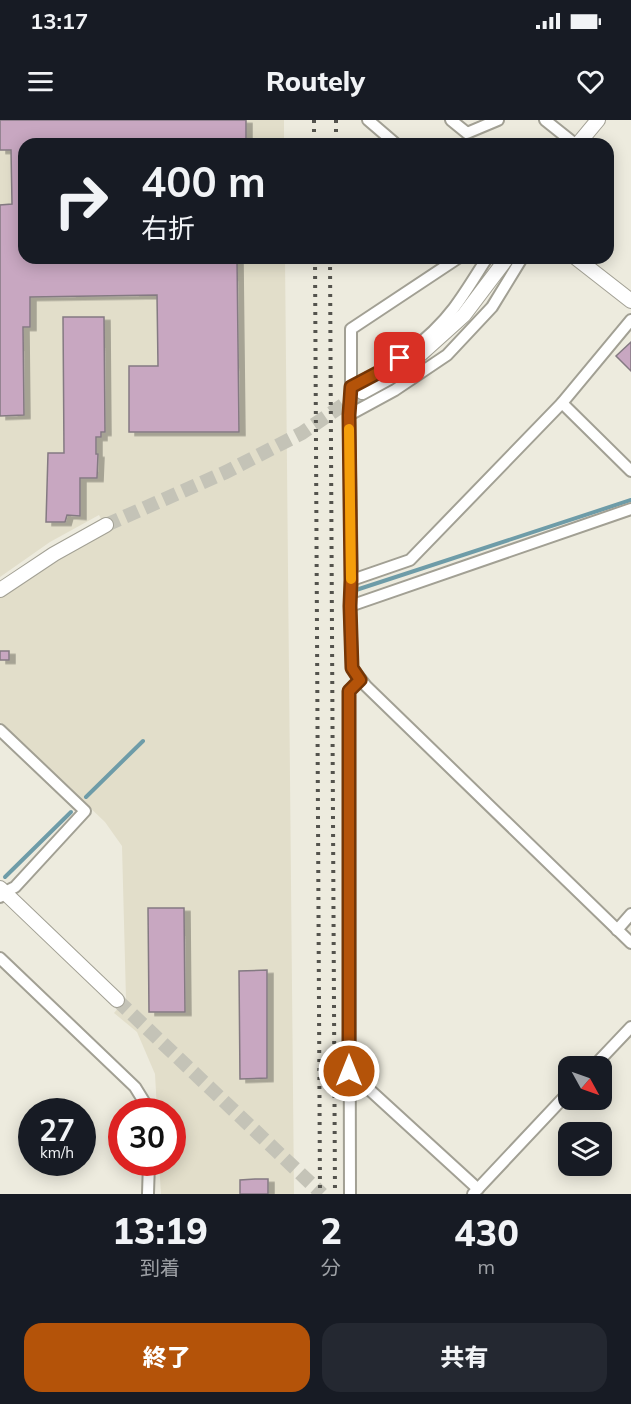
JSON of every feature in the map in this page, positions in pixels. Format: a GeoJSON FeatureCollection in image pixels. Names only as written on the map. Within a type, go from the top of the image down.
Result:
{"type":"FeatureCollection","features":[{"type":"Feature","properties":{"kind":"street"},"geometry":{"type":"LineString","coordinates":[[370,120],[390,138]]}},
{"type":"Feature","properties":{"kind":"street"},"geometry":{"type":"LineString","coordinates":[[451,120],[467,133],[498,120]]}},
{"type":"Feature","properties":{"kind":"street"},"geometry":{"type":"LineString","coordinates":[[545,120],[568,138]]}},
{"type":"Feature","properties":{"kind":"street"},"geometry":{"type":"LineString","coordinates":[[582,138],[598,120]]}},
{"type":"Feature","properties":{"kind":"street"},"geometry":{"type":"LineString","coordinates":[[449,264],[351,328],[357,389],[349,415],[352,668],[360,680],[631,944]]}},
{"type":"Feature","properties":{"kind":"street"},"geometry":{"type":"LineString","coordinates":[[357,389],[429,336],[453,309],[484,264]]}},
{"type":"Feature","properties":{"kind":"street"},"geometry":{"type":"LineString","coordinates":[[357,389],[404,369],[464,315],[502,264]]}},
{"type":"Feature","properties":{"kind":"street"},"geometry":{"type":"LineString","coordinates":[[349,415],[395,390],[447,355],[492,308],[518,264]]}},
{"type":"Feature","properties":{"kind":"street"},"geometry":{"type":"LineString","coordinates":[[584,264],[631,301]]}},
{"type":"Feature","properties":{"kind":"street"},"geometry":{"type":"LineString","coordinates":[[351,580],[410,560],[562,403],[631,320]]}},
{"type":"Feature","properties":{"kind":"street"},"geometry":{"type":"LineString","coordinates":[[562,403],[631,471]]}},
{"type":"Feature","properties":{"kind":"street"},"geometry":{"type":"LineString","coordinates":[[350,606],[631,509]]}},
{"type":"Feature","properties":{"kind":"street"},"geometry":{"type":"LineString","coordinates":[[0,590],[54,554],[106,525]]}},
{"type":"Feature","properties":{"kind":"street"},"geometry":{"type":"LineString","coordinates":[[350,1194],[349,691],[360,680]]}},
{"type":"Feature","properties":{"kind":"street"},"geometry":{"type":"LineString","coordinates":[[0,730],[85,811],[15,887],[2,892],[117,999]]}},
{"type":"Feature","properties":{"kind":"street"},"geometry":{"type":"LineString","coordinates":[[617,930],[631,914]]}},
{"type":"Feature","properties":{"kind":"street"},"geometry":{"type":"LineString","coordinates":[[0,958],[135,1087],[142,1098]]}},
{"type":"Feature","properties":{"kind":"street"},"geometry":{"type":"LineString","coordinates":[[603,1056],[631,1027]]}},
{"type":"Feature","properties":{"kind":"street"},"geometry":{"type":"LineString","coordinates":[[349,1071],[476,1191],[558,1104]]}},
{"type":"Feature","properties":{"kind":"street"},"geometry":{"type":"LineString","coordinates":[[148,1194],[149,1176]]}},
{"type":"Feature","properties":{"kind":"shaded area"},"geometry":{"type":"Polygon","coordinates":[[[0,120],[284,120],[284,138],[18,138],[18,264],[285,264],[294,1194],[161,1194],[160,1176],[186,1176],[186,1098],[156,1098],[155,1074],[137,1032],[114,1013],[126,999],[122,846],[105,822],[0,722],[0,597],[31,574],[107,530],[99,515],[50,542],[0,577],[0,120]]]}},
{"type":"Feature","properties":{"kind":"building"},"geometry":{"type":"Polygon","coordinates":[[[0,120],[246,120],[246,138],[18,138],[18,264],[237,264],[239,432],[129,432],[129,366],[158,366],[157,295],[30,297],[30,327],[23,327],[24,415],[0,416],[0,205],[12,204],[11,150],[0,150],[0,120]]]}},
{"type":"Feature","properties":{"kind":"building"},"geometry":{"type":"Polygon","coordinates":[[[63,317],[104,317],[105,432],[101,432],[101,437],[96,437],[97,478],[80,478],[80,516],[67,515],[65,522],[46,522],[48,453],[64,453],[63,317]]]}},
{"type":"Feature","properties":{"kind":"building"},"geometry":{"type":"Polygon","coordinates":[[[631,342],[631,371],[616,356],[631,342]]]}},
{"type":"Feature","properties":{"kind":"building"},"geometry":{"type":"Polygon","coordinates":[[[0,651],[9,651],[9,660],[0,660],[0,651]]]}},
{"type":"Feature","properties":{"kind":"building"},"geometry":{"type":"Polygon","coordinates":[[[148,908],[184,908],[185,1012],[149,1012],[148,908]]]}},
{"type":"Feature","properties":{"kind":"building"},"geometry":{"type":"Polygon","coordinates":[[[267,970],[267,1078],[240,1079],[239,971],[267,970]]]}},
{"type":"Feature","properties":{"kind":"building"},"geometry":{"type":"Polygon","coordinates":[[[268,1179],[268,1194],[240,1194],[240,1180],[268,1179]]]}},
{"type":"Feature","properties":{"kind":"waterway"},"geometry":{"type":"LineString","coordinates":[[356,590],[631,500]]}},
{"type":"Feature","properties":{"kind":"waterway"},"geometry":{"type":"LineString","coordinates":[[86,797],[143,741]]}},
{"type":"Feature","properties":{"kind":"waterway"},"geometry":{"type":"LineString","coordinates":[[5,877],[71,812]]}},
{"type":"Feature","properties":{"kind":"tunnel"},"geometry":{"type":"LineString","coordinates":[[106,525],[226,472],[302,433],[362,392]]}},
{"type":"Feature","properties":{"kind":"tunnel"},"geometry":{"type":"LineString","coordinates":[[117,1000],[322,1194]]}},
{"type":"Feature","properties":{"kind":"railway"},"geometry":{"type":"LineString","coordinates":[[314,120],[314,138]]}},
{"type":"Feature","properties":{"kind":"railway"},"geometry":{"type":"LineString","coordinates":[[336,120],[336,138]]}},
{"type":"Feature","properties":{"kind":"railway"},"geometry":{"type":"LineString","coordinates":[[315,264],[320,1194]]}},
{"type":"Feature","properties":{"kind":"railway"},"geometry":{"type":"LineString","coordinates":[[330,264],[335,1194]]}},
{"type":"Feature","properties":{"kind":"slow traffic"},"geometry":{"type":"LineString","coordinates":[[349,429],[351,579]]}},
{"type":"Feature","properties":{"kind":"route"},"geometry":{"type":"LineString","coordinates":[[349,1071],[349,691],[360,680],[352,668],[350,606],[349,415],[351,387],[368,380],[400,358]]}}]}
